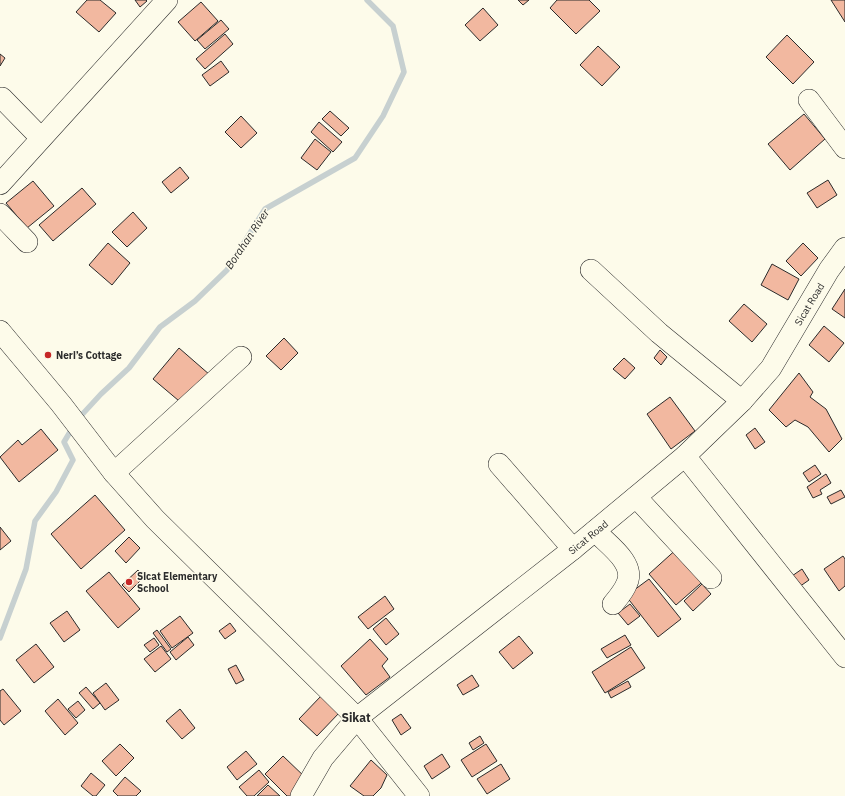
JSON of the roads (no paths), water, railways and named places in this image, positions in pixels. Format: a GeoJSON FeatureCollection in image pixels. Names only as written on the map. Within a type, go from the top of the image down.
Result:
{"type":"FeatureCollection","features":[{"type":"Feature","properties":{"kind":"street"},"geometry":{"type":"LineString","coordinates":[[0,184],[167,0]]}},
{"type":"Feature","properties":{"kind":"street"},"geometry":{"type":"LineString","coordinates":[[2,98],[41,138]]}},
{"type":"Feature","properties":{"kind":"street"},"geometry":{"type":"LineString","coordinates":[[809,100],[845,148]]}},
{"type":"Feature","properties":{"kind":"street"},"geometry":{"type":"LineString","coordinates":[[0,214],[27,242]]}},
{"type":"Feature","properties":{"kind":"street","name":"Sicat Road"},"geometry":{"type":"LineString","coordinates":[[301,796],[323,758],[357,718],[595,531],[685,456],[742,401],[771,368],[829,270],[845,248]]}},
{"type":"Feature","properties":{"kind":"street"},"geometry":{"type":"LineString","coordinates":[[591,270],[658,333],[742,401]]}},
{"type":"Feature","properties":{"kind":"street"},"geometry":{"type":"LineString","coordinates":[[0,331],[61,404],[82,434],[114,473],[192,556],[357,718],[419,796]]}},
{"type":"Feature","properties":{"kind":"street"},"geometry":{"type":"LineString","coordinates":[[114,473],[241,357]]}},
{"type":"Feature","properties":{"kind":"street"},"geometry":{"type":"LineString","coordinates":[[685,456],[845,657]]}},
{"type":"Feature","properties":{"kind":"street"},"geometry":{"type":"LineString","coordinates":[[499,464],[573,549]]}},
{"type":"Feature","properties":{"kind":"street"},"geometry":{"type":"LineString","coordinates":[[636,497],[710,578]]}},
{"type":"Feature","properties":{"kind":"street"},"geometry":{"type":"LineString","coordinates":[[595,531],[625,562],[630,572],[627,583],[613,604]]}},
{"type":"Feature","properties":{"kind":"waterway","name":"Borahan River"},"geometry":{"type":"LineString","coordinates":[[78,419],[101,394],[129,368],[160,327],[195,301],[227,270],[265,209],[355,158],[383,116],[404,72],[393,26],[367,0]]}},
{"type":"Feature","properties":{"kind":"waterway","name":"Borahan River"},"geometry":{"type":"LineString","coordinates":[[0,638],[26,569],[35,521],[56,492],[73,460],[64,442],[73,427]]}},
{"type":"Feature","properties":{"kind":"place","name":"Neri’s Cottage"},"geometry":{"type":"Point","coordinates":[48,355]}},
{"type":"Feature","properties":{"kind":"place","name":"Sicat Elementary School"},"geometry":{"type":"Point","coordinates":[129,582]}},
{"type":"Feature","properties":{"kind":"district","name":"Sikat"},"geometry":{"type":"Point","coordinates":[356,718]}}]}
